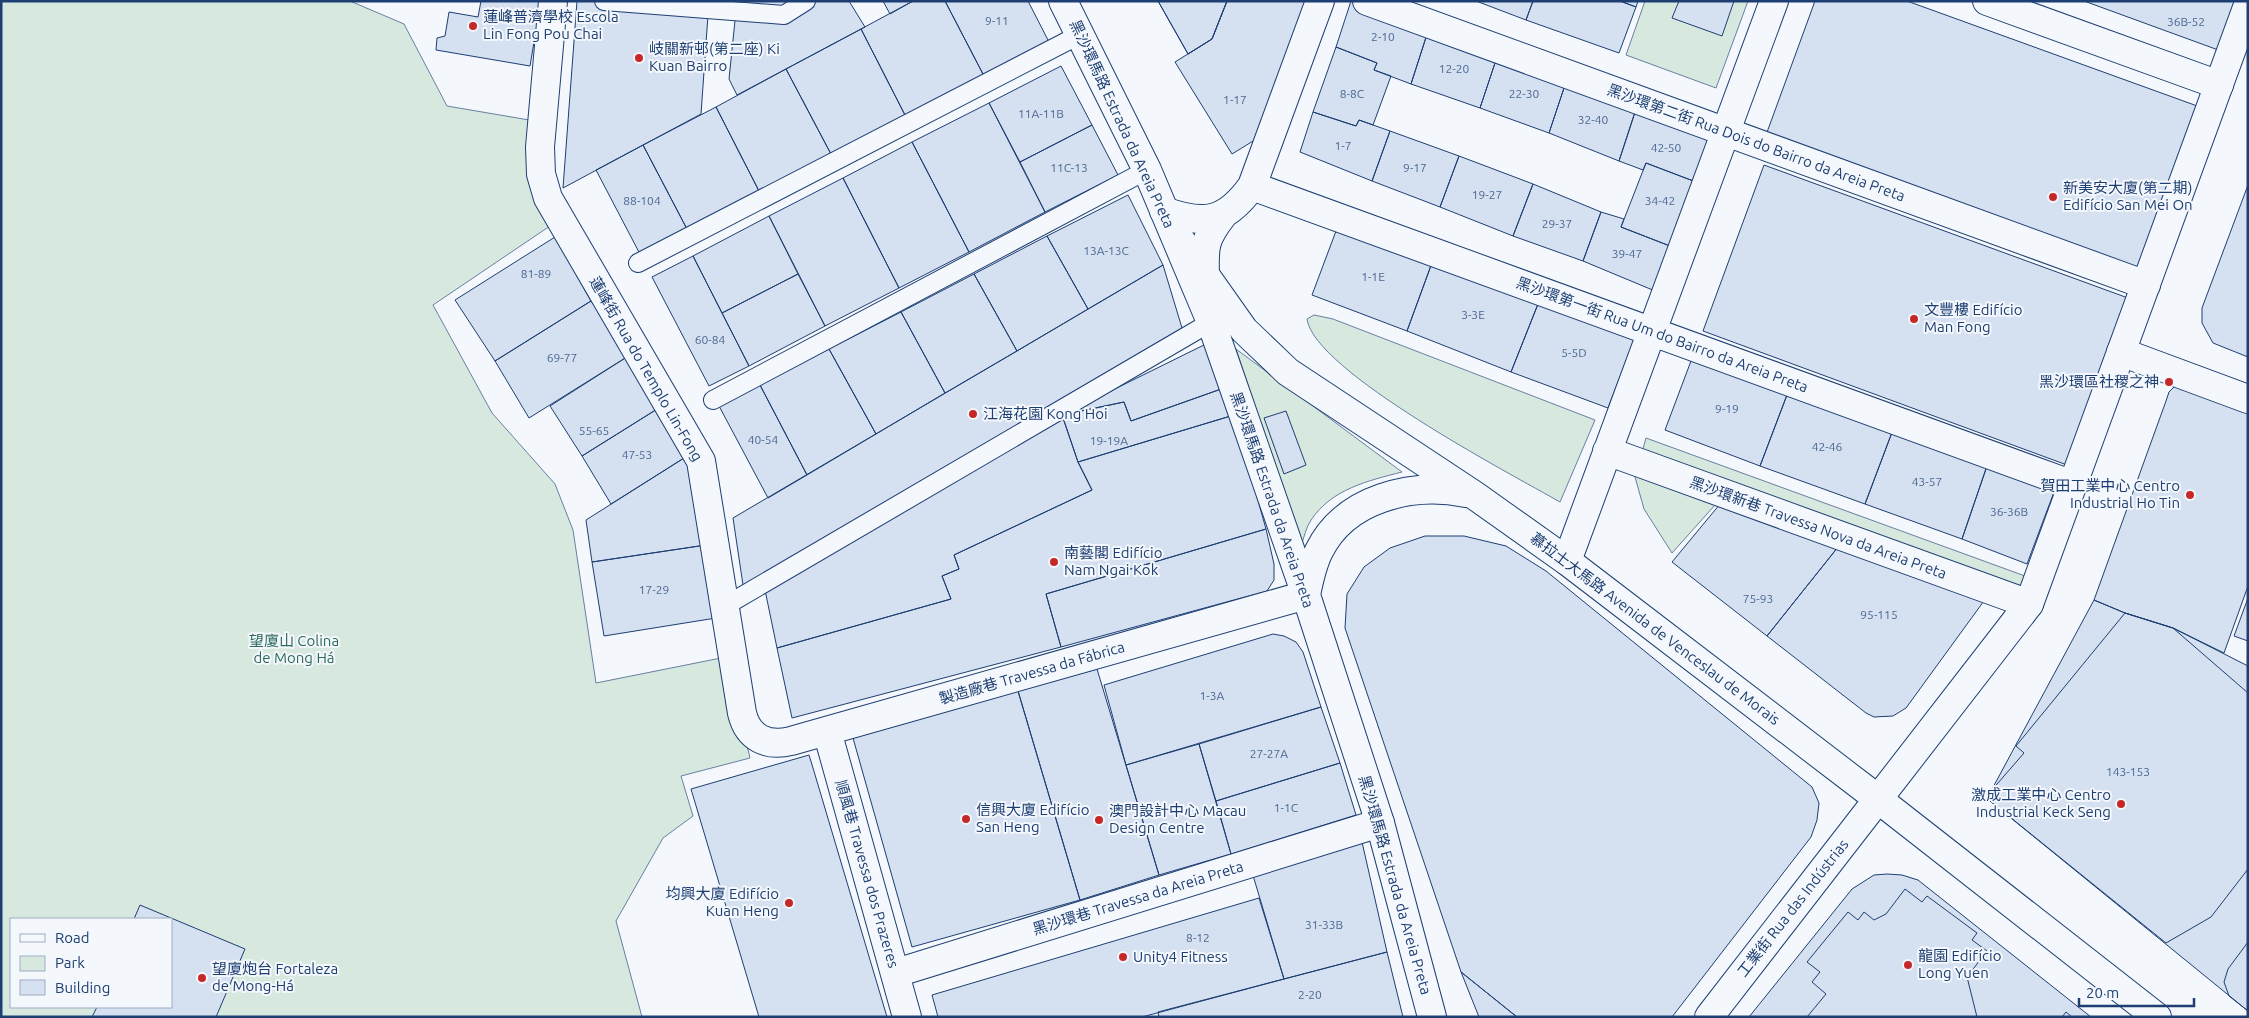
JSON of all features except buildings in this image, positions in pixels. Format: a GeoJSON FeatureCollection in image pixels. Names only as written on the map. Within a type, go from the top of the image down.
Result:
{"type":"FeatureCollection","features":[{"type":"Feature","properties":{"kind":"street","name":"蓮峰街 Rua do Templo Lin-Fong"},"geometry":{"type":"LineString","coordinates":[[553,1],[540,147],[541,174],[548,198],[702,461],[744,724],[759,740]]}},
{"type":"Feature","properties":{"kind":"street","name":"黑沙環馬路 Estrada da Areia Preta"},"geometry":{"type":"LineString","coordinates":[[1063,1],[1147,170],[1211,322],[1306,596],[1380,823],[1432,1017]]}},
{"type":"Feature","properties":{"kind":"street"},"geometry":{"type":"LineString","coordinates":[[1205,277],[1204,251],[1210,232],[1223,215],[1239,204],[1252,186],[1320,1]]}},
{"type":"Feature","properties":{"kind":"street","name":"黑沙環第二街 Rua Dois do Bairro da Areia Preta"},"geometry":{"type":"LineString","coordinates":[[1367,1],[2146,285]]}},
{"type":"Feature","properties":{"kind":"street"},"geometry":{"type":"LineString","coordinates":[[1567,561],[1774,1]]}},
{"type":"Feature","properties":{"kind":"street"},"geometry":{"type":"LineString","coordinates":[[1987,1],[2218,85]]}},
{"type":"Feature","properties":{"kind":"street","name":"工業街 Rua das Indústrias"},"geometry":{"type":"LineString","coordinates":[[1709,1017],[2029,604],[2248,5]]}},
{"type":"Feature","properties":{"kind":"street","name":"黑沙環第一街 Rua Um do Bairro da Areia Preta"},"geometry":{"type":"LineString","coordinates":[[1252,186],[2072,484]]}},
{"type":"Feature","properties":{"kind":"street"},"geometry":{"type":"LineString","coordinates":[[1168,219],[1204,220],[1223,215]]}},
{"type":"Feature","properties":{"kind":"street","name":"慕拉士大馬路 Avenida de Venceslau de Morais"},"geometry":{"type":"LineString","coordinates":[[1168,219],[1205,277],[1244,330],[1288,372],[1474,495],[1567,561],[1878,799],[2157,1017]]}},
{"type":"Feature","properties":{"kind":"street"},"geometry":{"type":"LineString","coordinates":[[2121,352],[2248,398]]}},
{"type":"Feature","properties":{"kind":"street","name":"黑沙環新巷 Travessa Nova da Areia Preta"},"geometry":{"type":"LineString","coordinates":[[1607,451],[2029,604]]}},
{"type":"Feature","properties":{"kind":"street"},"geometry":{"type":"LineString","coordinates":[[1306,596],[1310,573],[1325,541],[1344,520],[1363,506],[1385,497],[1418,490],[1441,489],[1474,495]]}},
{"type":"Feature","properties":{"kind":"street","name":"製造廠巷 Travessa da Fábrica"},"geometry":{"type":"LineString","coordinates":[[759,740],[769,743],[780,743],[827,731],[1306,596]]}},
{"type":"Feature","properties":{"kind":"street","name":"順風巷 Travessa dos Prazeres"},"geometry":{"type":"LineString","coordinates":[[827,731],[907,1017]]}},
{"type":"Feature","properties":{"kind":"street","name":"黑沙環巷 Travessa da Areia Preta"},"geometry":{"type":"LineString","coordinates":[[896,974],[1380,823]]}},
{"type":"Feature","properties":{"kind":"lane"},"geometry":{"type":"LineString","coordinates":[[604,1],[721,6],[784,15],[806,1]]}},
{"type":"Feature","properties":{"kind":"lane"},"geometry":{"type":"LineString","coordinates":[[638,263],[1081,34]]}},
{"type":"Feature","properties":{"kind":"lane"},"geometry":{"type":"LineString","coordinates":[[713,400],[1147,170]]}},
{"type":"Feature","properties":{"kind":"lane"},"geometry":{"type":"LineString","coordinates":[[725,606],[1211,322]]}},
{"type":"Feature","properties":{"kind":"green space","name":"望廈山 Colina de Mong Há"},"geometry":{"type":"Polygon","coordinates":[[[1,1],[350,1],[404,24],[447,106],[535,121],[550,226],[433,305],[492,413],[555,484],[573,530],[596,683],[726,657],[750,758],[681,776],[693,816],[663,838],[616,921],[642,1017],[1,1017],[1,1]]]}},
{"type":"Feature","properties":{"kind":"green space"},"geometry":{"type":"Polygon","coordinates":[[[1645,1],[1748,1],[1716,88],[1626,55],[1645,1]]]}},
{"type":"Feature","properties":{"kind":"green space"},"geometry":{"type":"Polygon","coordinates":[[[1314,315],[1333,319],[1595,420],[1560,502],[1460,446],[1377,392],[1343,366],[1318,341],[1307,319],[1314,315]]]}},
{"type":"Feature","properties":{"kind":"green space"},"geometry":{"type":"Polygon","coordinates":[[[1236,349],[1402,472],[1363,483],[1329,501],[1309,523],[1301,546],[1236,349]]]}},
{"type":"Feature","properties":{"kind":"green space"},"geometry":{"type":"Polygon","coordinates":[[[1646,438],[2025,576],[2017,600],[1724,495],[1672,553],[1644,509],[1635,477],[1646,438]]]}},
{"type":"Feature","properties":{"kind":"place","name":"蓮峰普濟學校 Escola Lin Fong Pou Chai"},"geometry":{"type":"Point","coordinates":[473,26]}},
{"type":"Feature","properties":{"kind":"place","name":"岐關新邨(第二座) Ki Kuan Bairro"},"geometry":{"type":"Point","coordinates":[639,58]}},
{"type":"Feature","properties":{"kind":"place","name":"新美安大廈(第二期) Edifício San Mei On"},"geometry":{"type":"Point","coordinates":[2053,197]}},
{"type":"Feature","properties":{"kind":"place","name":"文豐樓 Edifício Man Fong"},"geometry":{"type":"Point","coordinates":[1914,319]}},
{"type":"Feature","properties":{"kind":"place","name":"黑沙環區社稷之神"},"geometry":{"type":"Point","coordinates":[2169,382]}},
{"type":"Feature","properties":{"kind":"place","name":"江海花園 Kong Hoi"},"geometry":{"type":"Point","coordinates":[973,414]}},
{"type":"Feature","properties":{"kind":"place","name":"賀田工業中心 Centro Industrial Ho Tin"},"geometry":{"type":"Point","coordinates":[2190,495]}},
{"type":"Feature","properties":{"kind":"place","name":"南藝閣 Edifício Nam Ngai Kok"},"geometry":{"type":"Point","coordinates":[1054,562]}},
{"type":"Feature","properties":{"kind":"place","name":"激成工業中心 Centro Industrial Keck Seng"},"geometry":{"type":"Point","coordinates":[2121,804]}},
{"type":"Feature","properties":{"kind":"place","name":"信興大廈 Edifício San Heng"},"geometry":{"type":"Point","coordinates":[966,819]}},
{"type":"Feature","properties":{"kind":"place","name":"澳門設計中心 Macau Design Centre"},"geometry":{"type":"Point","coordinates":[1099,820]}},
{"type":"Feature","properties":{"kind":"place","name":"均興大廈 Edifício Kuan Heng"},"geometry":{"type":"Point","coordinates":[789,903]}},
{"type":"Feature","properties":{"kind":"place","name":"Unity4 Fitness"},"geometry":{"type":"Point","coordinates":[1123,957]}},
{"type":"Feature","properties":{"kind":"place","name":"龍園 Edifício Long Yuen"},"geometry":{"type":"Point","coordinates":[1908,965]}},
{"type":"Feature","properties":{"kind":"place","name":"望廈炮台 Fortaleza de Mong-Há"},"geometry":{"type":"Point","coordinates":[202,978]}}]}
